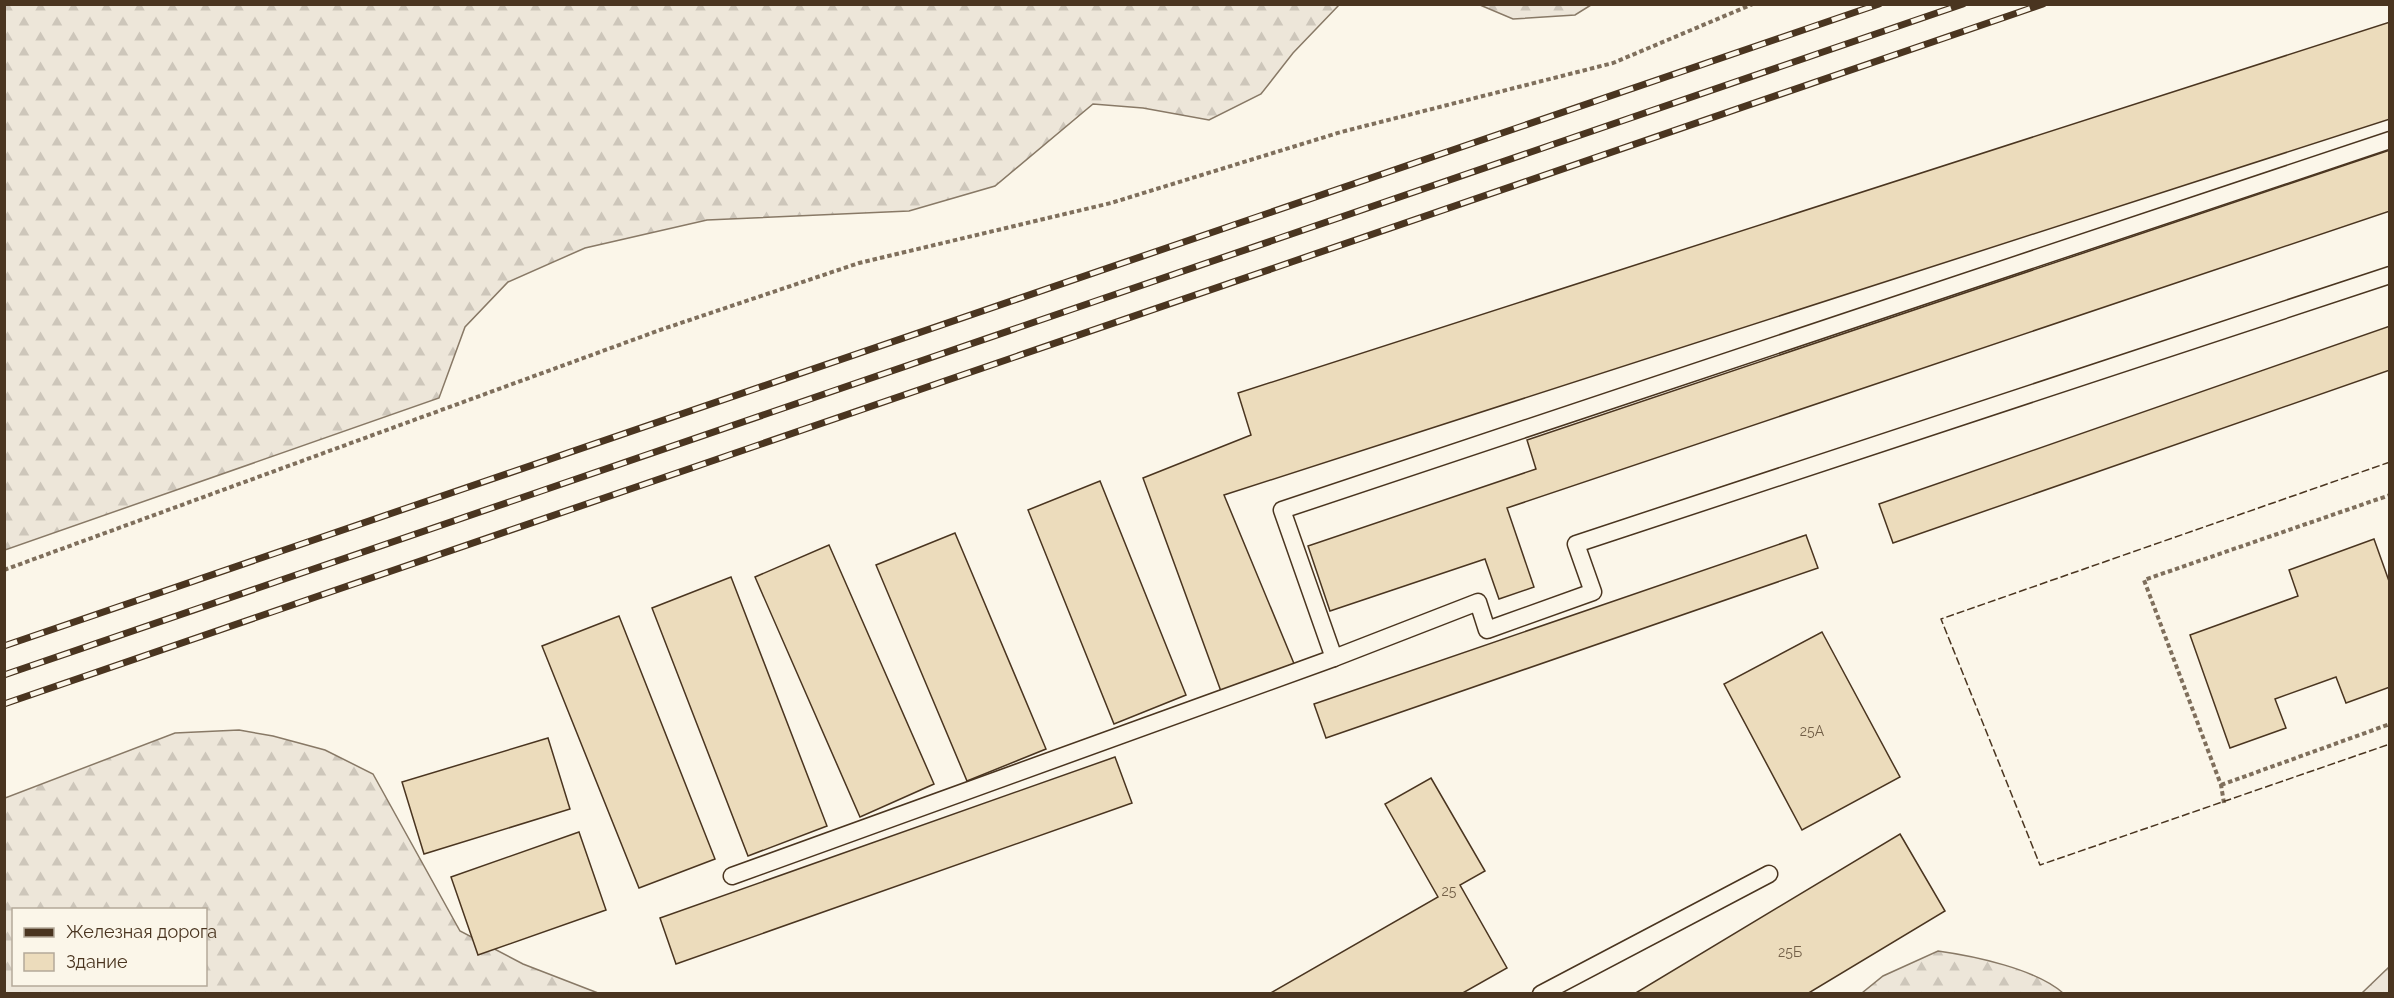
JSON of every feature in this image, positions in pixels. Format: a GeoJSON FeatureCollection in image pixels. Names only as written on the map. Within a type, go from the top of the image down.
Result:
{"type":"FeatureCollection","features":[{"type":"Feature","properties":{"kind":"lane"},"geometry":{"type":"LineString","coordinates":[[1334,658],[1282,510],[2390,140]]}},
{"type":"Feature","properties":{"kind":"lane"},"geometry":{"type":"LineString","coordinates":[[732,876],[1334,658],[1478,602],[1487,630],[1593,592],[1576,544],[2390,275]]}},
{"type":"Feature","properties":{"kind":"lane"},"geometry":{"type":"LineString","coordinates":[[1541,993],[1769,874]]}},
{"type":"Feature","properties":{"kind":"path"},"geometry":{"type":"LineString","coordinates":[[4,570],[660,330],[859,264],[1111,203],[1341,132],[1613,63],[1753,4]]}},
{"type":"Feature","properties":{"kind":"path"},"geometry":{"type":"LineString","coordinates":[[2224,802],[2221,785],[2144,580],[2390,495]]}},
{"type":"Feature","properties":{"kind":"path"},"geometry":{"type":"LineString","coordinates":[[2221,785],[2390,724]]}},
{"type":"Feature","properties":{"kind":"green space"},"geometry":{"type":"Polygon","coordinates":[[[1591,4],[1575,15],[1513,19],[1480,5],[1591,4]]]}},
{"type":"Feature","properties":{"kind":"green space"},"geometry":{"type":"Polygon","coordinates":[[[4,5],[1339,5],[1293,53],[1261,94],[1209,120],[1143,108],[1093,104],[995,186],[909,211],[707,220],[585,248],[508,282],[465,327],[439,398],[5,550],[4,5]]]}},
{"type":"Feature","properties":{"kind":"green space"},"geometry":{"type":"Polygon","coordinates":[[[239,730],[273,736],[325,750],[373,774],[460,931],[523,964],[598,993],[5,994],[5,798],[175,733],[239,730]]]}},
{"type":"Feature","properties":{"kind":"green space"},"geometry":{"type":"Polygon","coordinates":[[[1938,951],[1969,956],[2021,970],[2063,993],[1862,993],[1883,976],[1938,951]]]}},
{"type":"Feature","properties":{"kind":"green space"},"geometry":{"type":"Polygon","coordinates":[[[2389,967],[2389,993],[2362,993],[2389,967]]]}},
{"type":"Feature","properties":{"kind":"building"},"geometry":{"type":"Polygon","coordinates":[[[2390,22],[2390,119],[1224,495],[1295,666],[1222,694],[1143,478],[1251,435],[1238,393],[2390,22]]]}},
{"type":"Feature","properties":{"kind":"building"},"geometry":{"type":"Polygon","coordinates":[[[2390,150],[2390,211],[1507,508],[1534,587],[1499,599],[1485,559],[1330,611],[1308,546],[1536,469],[1527,440],[2390,150]]]}},
{"type":"Feature","properties":{"kind":"building"},"geometry":{"type":"Polygon","coordinates":[[[2390,326],[2390,370],[1893,543],[1879,504],[2390,326]]]}},
{"type":"Feature","properties":{"kind":"building"},"geometry":{"type":"Polygon","coordinates":[[[1100,481],[1186,695],[1114,724],[1028,510],[1100,481]]]}},
{"type":"Feature","properties":{"kind":"building"},"geometry":{"type":"Polygon","coordinates":[[[955,533],[1046,749],[967,781],[876,565],[955,533]]]}},
{"type":"Feature","properties":{"kind":"building"},"geometry":{"type":"Polygon","coordinates":[[[1806,535],[1818,568],[1326,738],[1314,704],[1806,535]]]}},
{"type":"Feature","properties":{"kind":"building"},"geometry":{"type":"Polygon","coordinates":[[[2374,539],[2390,584],[2390,687],[2346,703],[2336,677],[2275,699],[2286,728],[2230,748],[2190,635],[2298,596],[2289,570],[2374,539]]]}},
{"type":"Feature","properties":{"kind":"building"},"geometry":{"type":"Polygon","coordinates":[[[829,545],[934,784],[860,817],[755,577],[829,545]]]}},
{"type":"Feature","properties":{"kind":"building"},"geometry":{"type":"Polygon","coordinates":[[[731,577],[827,826],[748,856],[652,608],[731,577]]]}},
{"type":"Feature","properties":{"kind":"building"},"geometry":{"type":"Polygon","coordinates":[[[619,616],[715,859],[639,888],[542,646],[619,616]]]}},
{"type":"Feature","properties":{"kind":"building"},"geometry":{"type":"Polygon","coordinates":[[[1822,632],[1900,777],[1802,830],[1724,684],[1822,632]]]}},
{"type":"Feature","properties":{"kind":"building"},"geometry":{"type":"Polygon","coordinates":[[[548,738],[570,809],[424,854],[402,782],[548,738]]]}},
{"type":"Feature","properties":{"kind":"building"},"geometry":{"type":"Polygon","coordinates":[[[1115,757],[1132,803],[676,964],[660,918],[1115,757]]]}},
{"type":"Feature","properties":{"kind":"building"},"geometry":{"type":"Polygon","coordinates":[[[1431,778],[1485,871],[1460,885],[1507,968],[1461,994],[1269,994],[1438,897],[1385,804],[1431,778]]]}},
{"type":"Feature","properties":{"kind":"building"},"geometry":{"type":"Polygon","coordinates":[[[579,832],[606,910],[478,955],[451,877],[579,832]]]}},
{"type":"Feature","properties":{"kind":"building"},"geometry":{"type":"Polygon","coordinates":[[[1900,834],[1945,911],[1807,994],[1634,994],[1900,834]]]}},
{"type":"Feature","properties":{"kind":"railway"},"geometry":{"type":"LineString","coordinates":[[4,646],[1879,4]]}},
{"type":"Feature","properties":{"kind":"railway"},"geometry":{"type":"LineString","coordinates":[[4,675],[1963,4]]}},
{"type":"Feature","properties":{"kind":"railway"},"geometry":{"type":"LineString","coordinates":[[4,704],[2043,4]]}},
{"type":"Feature","properties":{"kind":"fence"},"geometry":{"type":"LineString","coordinates":[[2390,462],[1941,619],[2040,865],[2390,744]]}}]}
